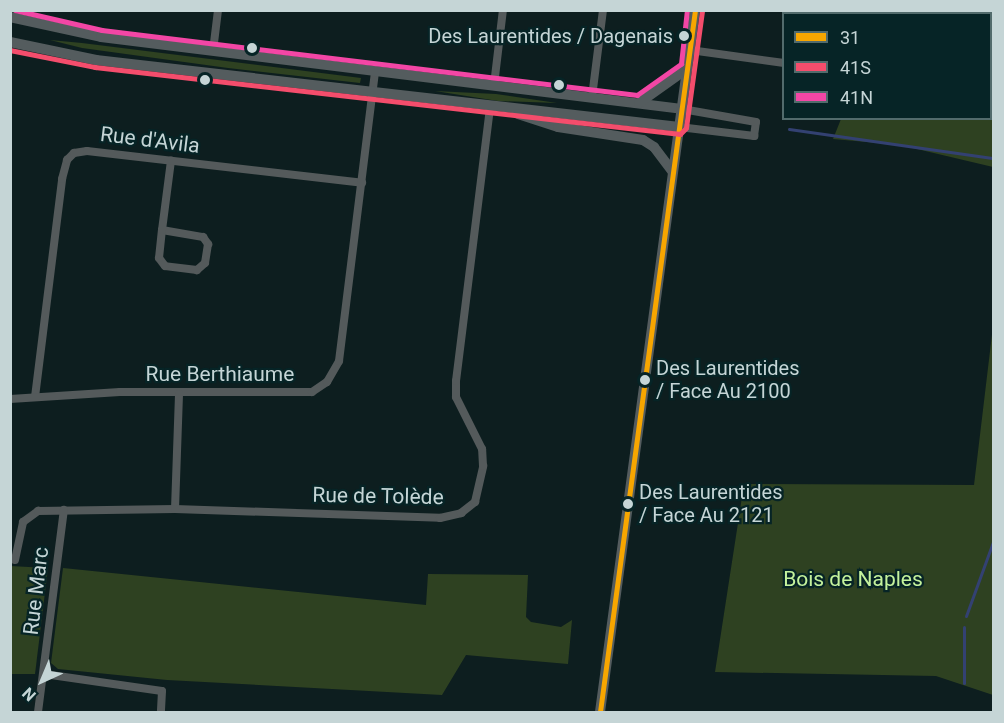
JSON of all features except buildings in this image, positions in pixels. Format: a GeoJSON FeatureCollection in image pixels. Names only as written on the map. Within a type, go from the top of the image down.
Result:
{"type":"FeatureCollection","features":[{"type":"Feature","properties":{"kind":"main road"},"geometry":{"type":"LineString","coordinates":[[600,712],[695,10]]}},
{"type":"Feature","properties":{"kind":"main road"},"geometry":{"type":"LineString","coordinates":[[10,17],[81,33],[682,109]]}},
{"type":"Feature","properties":{"kind":"main road"},"geometry":{"type":"LineString","coordinates":[[10,42],[96,60],[490,108],[679,127]]}},
{"type":"Feature","properties":{"kind":"main road"},"geometry":{"type":"LineString","coordinates":[[639,103],[688,68]]}},
{"type":"Feature","properties":{"kind":"main road"},"geometry":{"type":"LineString","coordinates":[[504,109],[558,127],[643,140],[654,147],[674,172]]}},
{"type":"Feature","properties":{"kind":"street"},"geometry":{"type":"LineString","coordinates":[[213,51],[218,10]]}},
{"type":"Feature","properties":{"kind":"street"},"geometry":{"type":"LineString","coordinates":[[494,85],[503,10]]}},
{"type":"Feature","properties":{"kind":"street"},"geometry":{"type":"LineString","coordinates":[[591,97],[603,10]]}},
{"type":"Feature","properties":{"kind":"street"},"geometry":{"type":"LineString","coordinates":[[690,50],[782,63]]}},
{"type":"Feature","properties":{"kind":"street","name":"Rue Berthiaume"},"geometry":{"type":"LineString","coordinates":[[10,399],[120,392],[179,394],[312,392],[327,382],[339,361],[375,71]]}},
{"type":"Feature","properties":{"kind":"street","name":"Rue de Tolède"},"geometry":{"type":"LineString","coordinates":[[15,560],[24,522],[38,512],[174,509],[440,518],[461,513],[475,502],[483,466],[482,449],[456,397],[456,381],[490,108]]}},
{"type":"Feature","properties":{"kind":"street"},"geometry":{"type":"LineString","coordinates":[[679,127],[754,136],[756,122],[682,109]]}},
{"type":"Feature","properties":{"kind":"street","name":"Rue d'Avila"},"geometry":{"type":"LineString","coordinates":[[35,397],[67,160],[74,153],[87,151],[362,183]]}},
{"type":"Feature","properties":{"kind":"street"},"geometry":{"type":"LineString","coordinates":[[162,230],[203,237],[208,244],[205,263],[197,270],[165,266],[159,258],[162,230],[171,161]]}},
{"type":"Feature","properties":{"kind":"street"},"geometry":{"type":"LineString","coordinates":[[174,509],[179,394]]}},
{"type":"Feature","properties":{"kind":"street","name":"Rue Marc"},"geometry":{"type":"LineString","coordinates":[[38,712],[64,510]]}},
{"type":"Feature","properties":{"kind":"street"},"geometry":{"type":"LineString","coordinates":[[44,674],[162,690],[161,712]]}},
{"type":"Feature","properties":{"kind":"green space"},"geometry":{"type":"Polygon","coordinates":[[[918,10],[993,11],[993,167],[900,145],[833,139],[841,120],[992,120],[992,12],[917,12],[918,10]]]}},
{"type":"Feature","properties":{"kind":"green space"},"geometry":{"type":"Polygon","coordinates":[[[50,40],[361,78],[360,83],[228,68],[82,48],[50,40]]]}},
{"type":"Feature","properties":{"kind":"green space"},"geometry":{"type":"Polygon","coordinates":[[[435,91],[496,94],[557,103],[498,101],[435,91]]]}},
{"type":"Feature","properties":{"kind":"green space","name":"Bois de Naples"},"geometry":{"type":"Polygon","coordinates":[[[993,326],[993,695],[936,676],[715,672],[744,484],[974,485],[993,326]]]}},
{"type":"Feature","properties":{"kind":"green space"},"geometry":{"type":"Polygon","coordinates":[[[10,566],[48,568],[35,674],[11,674],[10,566]]]}},
{"type":"Feature","properties":{"kind":"green space"},"geometry":{"type":"Polygon","coordinates":[[[63,568],[426,605],[428,574],[528,575],[526,617],[531,622],[561,627],[572,620],[568,664],[466,655],[442,695],[167,680],[58,669],[51,663],[63,568]]]}},
{"type":"Feature","properties":{"kind":"waterway"},"geometry":{"type":"LineString","coordinates":[[789,129],[994,158]]}},
{"type":"Feature","properties":{"kind":"waterway"},"geometry":{"type":"LineString","coordinates":[[966,616],[994,539]]}},
{"type":"Feature","properties":{"kind":"waterway"},"geometry":{"type":"LineString","coordinates":[[964,627],[964,683]]}},
{"type":"Feature","properties":{"kind":"transit line","name":"41N"},"geometry":{"type":"LineString","coordinates":[[15,10],[102,30],[637,95],[681,64],[687,10]]}},
{"type":"Feature","properties":{"kind":"transit line","name":"31"},"geometry":{"type":"LineString","coordinates":[[600,712],[695,10]]}},
{"type":"Feature","properties":{"kind":"transit line","name":"41S"},"geometry":{"type":"LineString","coordinates":[[10,50],[95,67],[680,134],[686,128],[702,11]]}},
{"type":"Feature","properties":{"kind":"place","name":"Des Laurentides / Dagenais"},"geometry":{"type":"Point","coordinates":[684,36]}},
{"type":"Feature","properties":{"kind":"place","name":"Des Laurentides / Face Au 2100"},"geometry":{"type":"Point","coordinates":[645,380]}},
{"type":"Feature","properties":{"kind":"place","name":"Des Laurentides / Face Au 2121"},"geometry":{"type":"Point","coordinates":[628,504]}}]}
